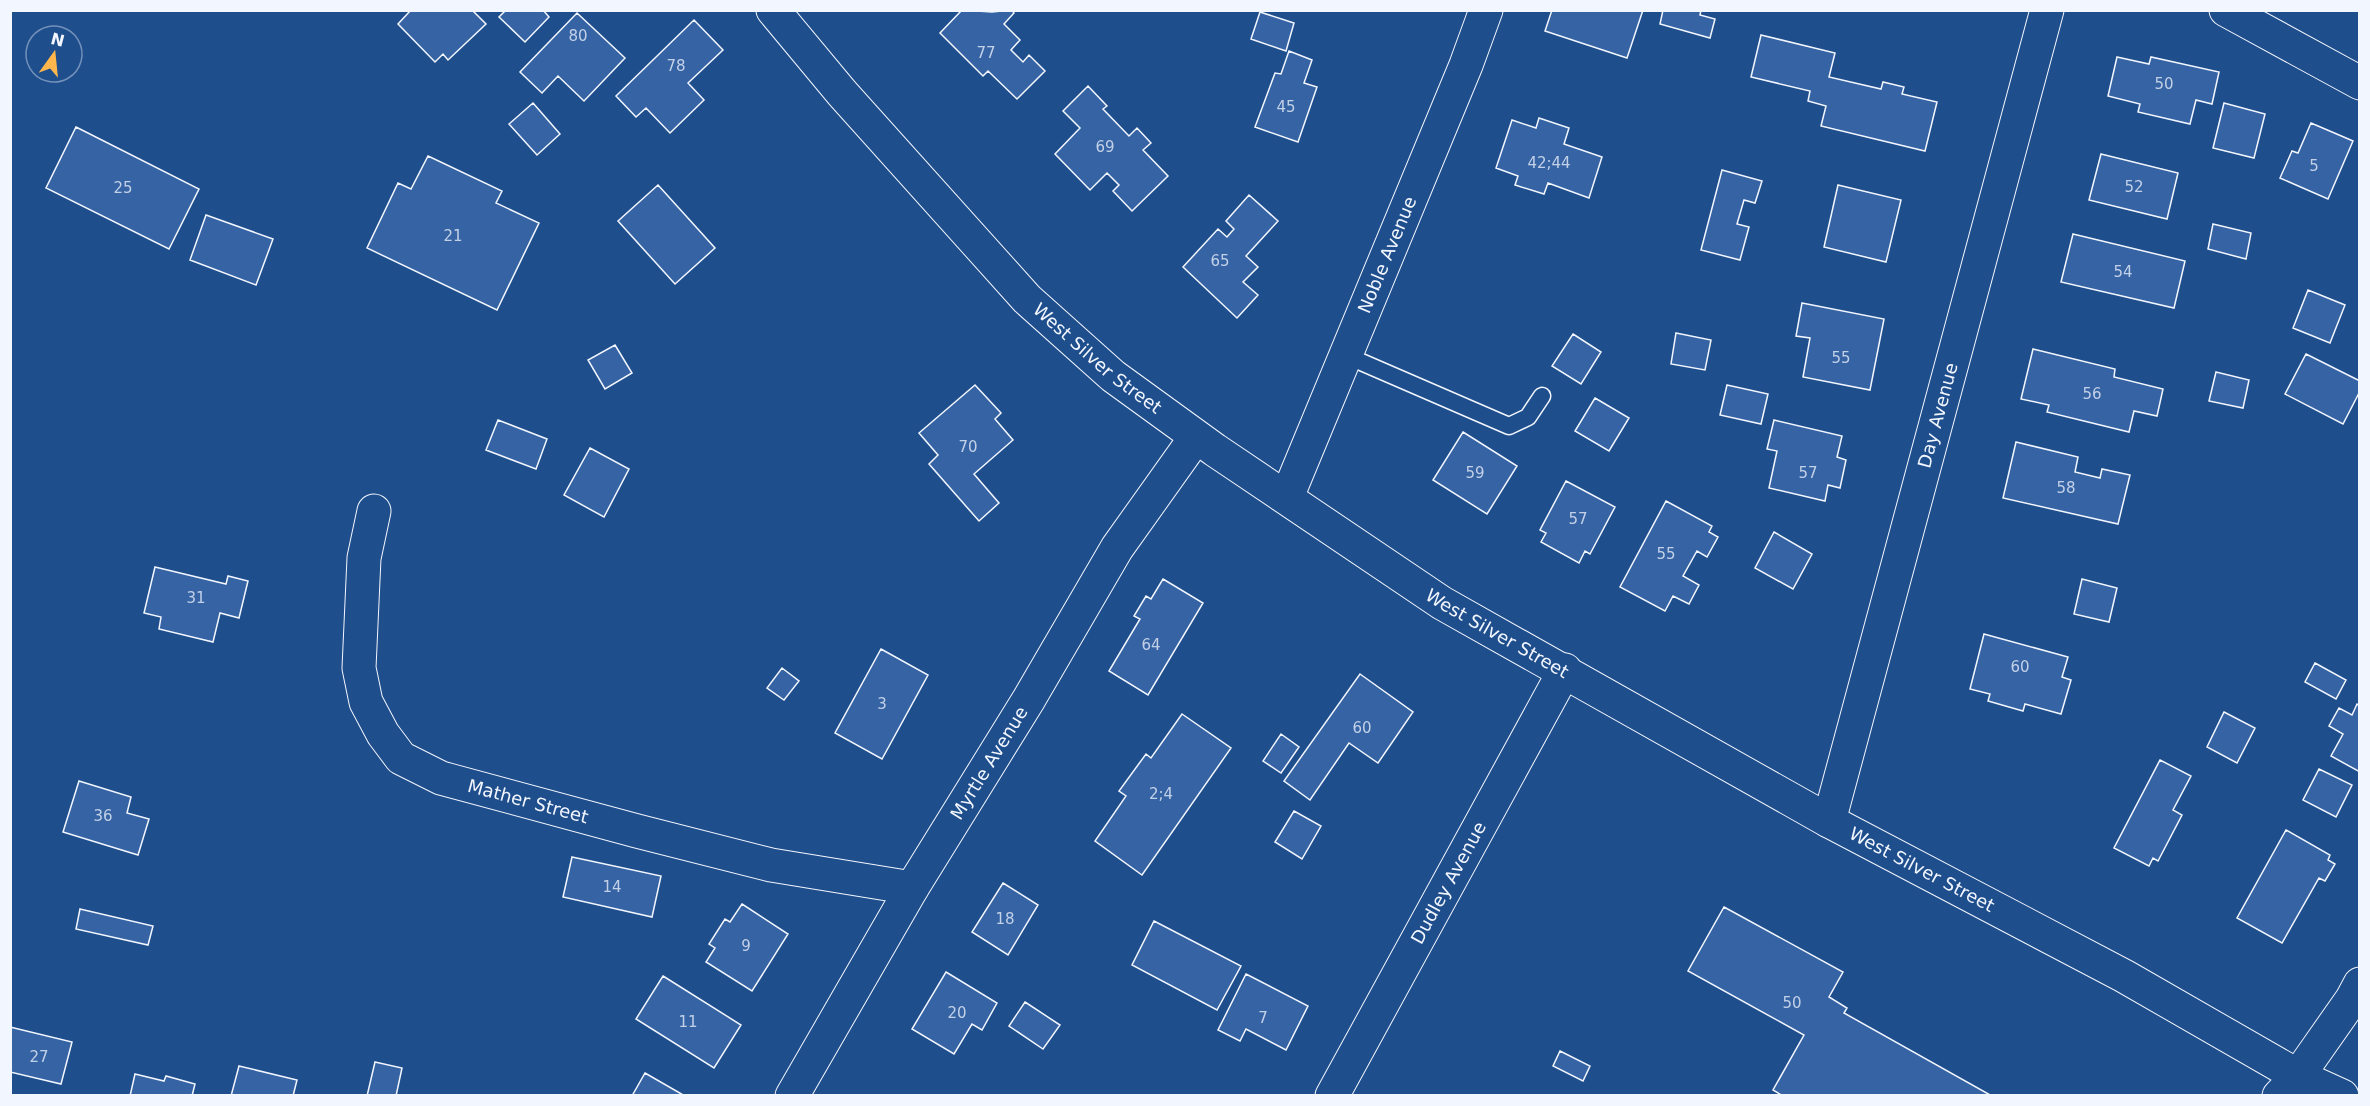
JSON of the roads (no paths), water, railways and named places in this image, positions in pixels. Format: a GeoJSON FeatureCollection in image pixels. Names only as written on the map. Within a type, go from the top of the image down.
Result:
{"type":"FeatureCollection","features":[{"type":"Feature","properties":{"kind":"main road","name":"West Silver Street"},"geometry":{"type":"LineString","coordinates":[[773,10],[842,93],[1027,299],[1113,376],[1196,437],[1442,603],[1830,820],[2124,976],[2288,1085],[2342,1095]]}},
{"type":"Feature","properties":{"kind":"main road","name":"Noble Avenue"},"geometry":{"type":"LineString","coordinates":[[1287,497],[1466,65],[1485,10]]}},
{"type":"Feature","properties":{"kind":"main road","name":"Day Avenue"},"geometry":{"type":"LineString","coordinates":[[1830,820],[2047,10]]}},
{"type":"Feature","properties":{"kind":"main road"},"geometry":{"type":"LineString","coordinates":[[2226,10],[2360,83]]}},
{"type":"Feature","properties":{"kind":"main road","name":"Myrtle Avenue"},"geometry":{"type":"LineString","coordinates":[[792,1095],[912,888],[1029,699],[1117,548],[1196,437]]}},
{"type":"Feature","properties":{"kind":"main road","name":"Mather Street"},"geometry":{"type":"LineString","coordinates":[[374,511],[364,558],[359,668],[366,702],[383,734],[401,758],[441,778],[648,834],[771,865],[912,888]]}},
{"type":"Feature","properties":{"kind":"main road","name":"Dudley Avenue"},"geometry":{"type":"LineString","coordinates":[[1332,1095],[1565,670]]}},
{"type":"Feature","properties":{"kind":"main road"},"geometry":{"type":"LineString","coordinates":[[2288,1085],[2352,999],[2360,984]]}},
{"type":"Feature","properties":{"kind":"lane"},"geometry":{"type":"LineString","coordinates":[[1345,355],[1509,426],[1528,417],[1542,396]]}}]}
